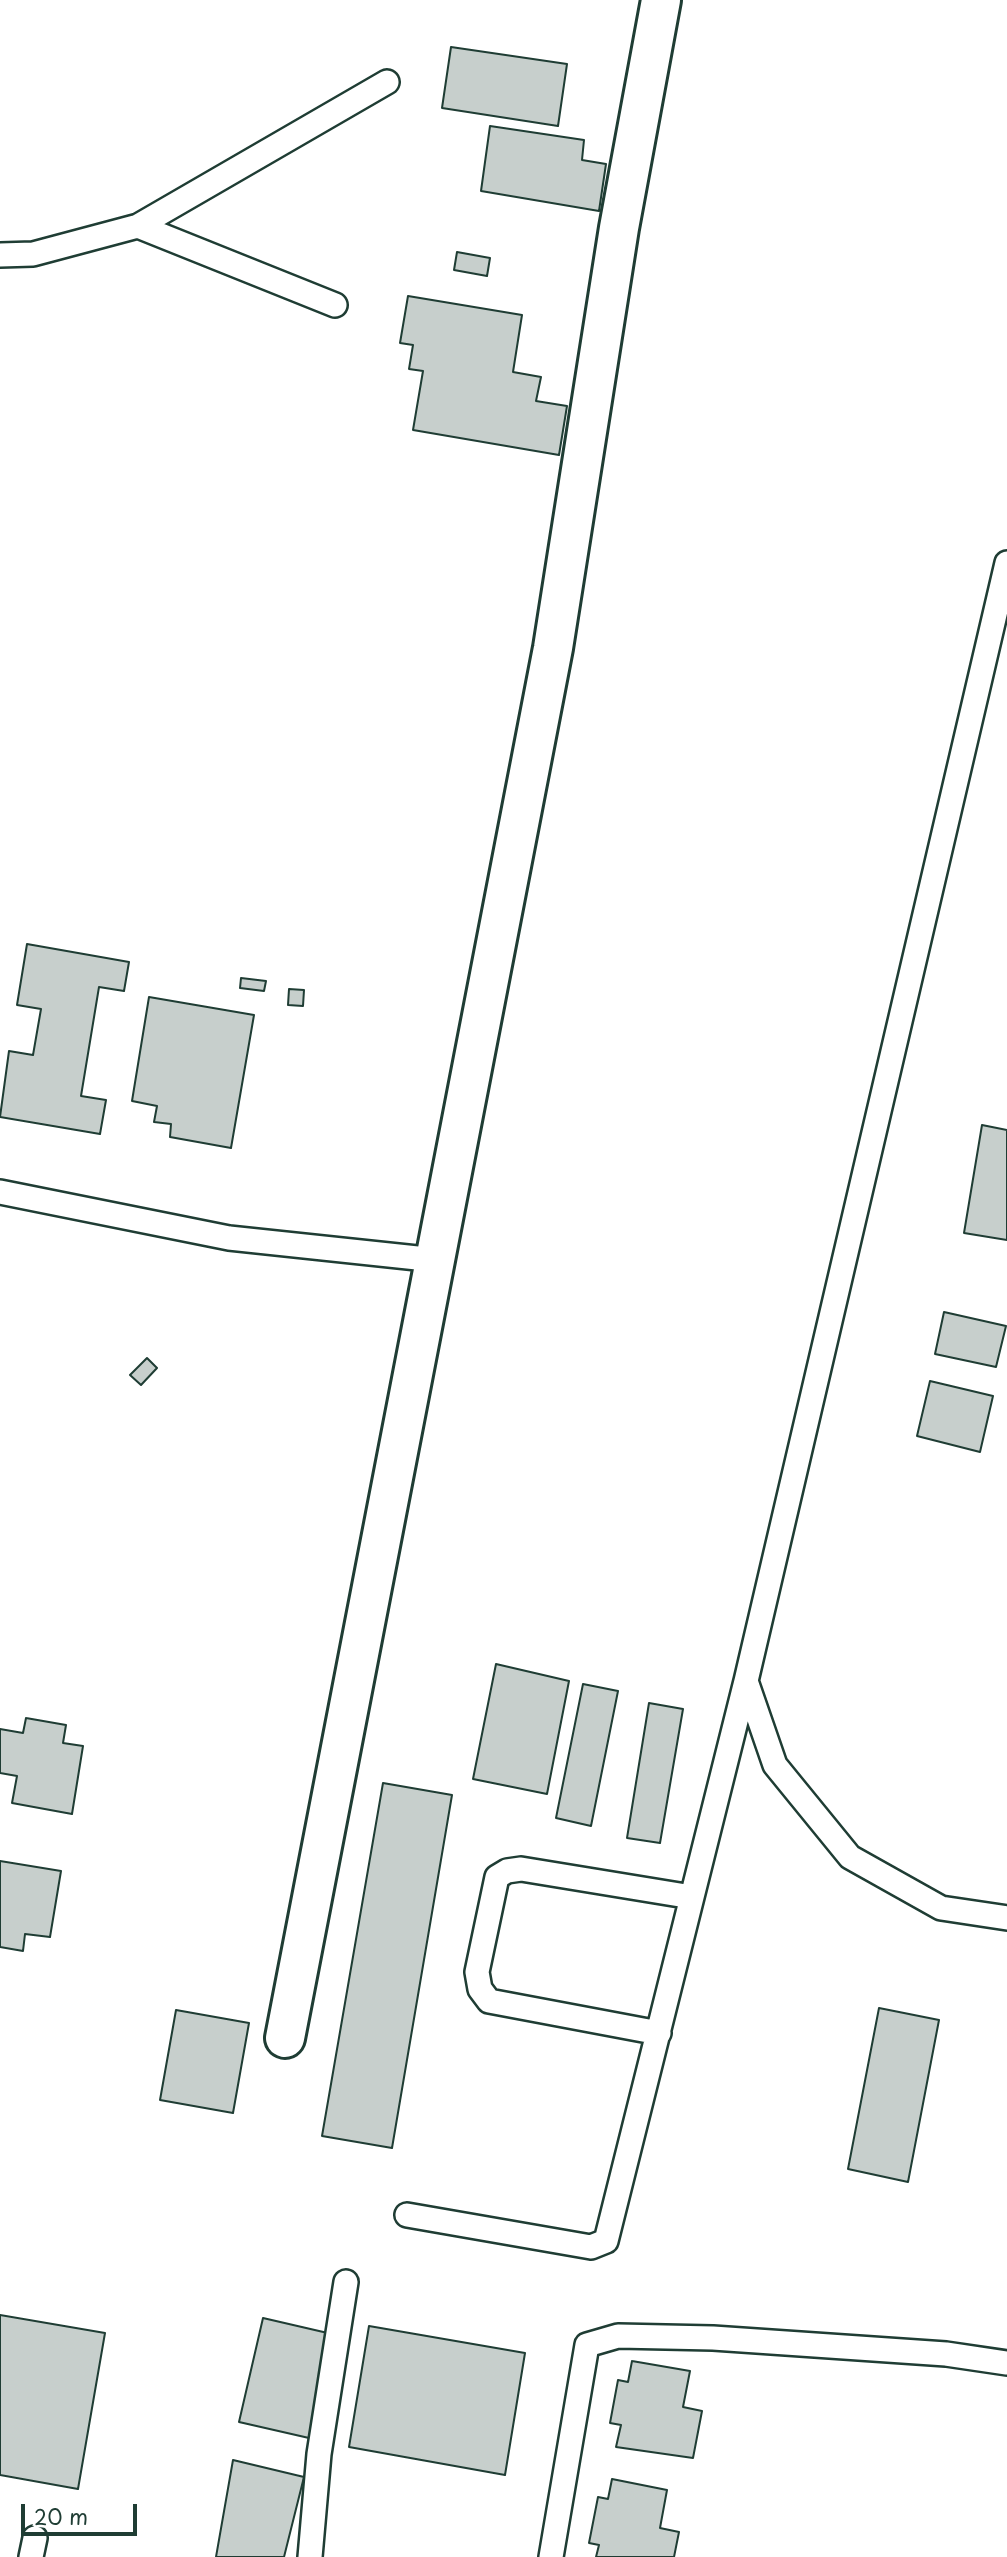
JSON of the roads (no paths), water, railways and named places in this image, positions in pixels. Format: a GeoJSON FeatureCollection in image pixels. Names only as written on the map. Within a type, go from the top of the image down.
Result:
{"type":"FeatureCollection","features":[{"type":"Feature","properties":{"kind":"street"},"geometry":{"type":"LineString","coordinates":[[285,2038],[553,648],[619,228],[661,0]]}},
{"type":"Feature","properties":{"kind":"lane"},"geometry":{"type":"LineString","coordinates":[[0,255],[33,254],[138,226],[387,82]]}},
{"type":"Feature","properties":{"kind":"lane"},"geometry":{"type":"LineString","coordinates":[[138,226],[335,305]]}},
{"type":"Feature","properties":{"kind":"lane"},"geometry":{"type":"LineString","coordinates":[[407,2215],[591,2247],[607,2241],[746,1681],[1007,562]]}},
{"type":"Feature","properties":{"kind":"lane"},"geometry":{"type":"LineString","coordinates":[[0,1192],[229,1238],[436,1260]]}},
{"type":"Feature","properties":{"kind":"lane"},"geometry":{"type":"LineString","coordinates":[[746,1681],[775,1765],[850,1857],[941,1908],[1007,1918]]}},
{"type":"Feature","properties":{"kind":"lane"},"geometry":{"type":"LineString","coordinates":[[659,2033],[489,2001],[480,1989],[477,1972],[497,1877],[507,1871],[521,1869],[692,1897]]}},
{"type":"Feature","properties":{"kind":"lane"},"geometry":{"type":"LineString","coordinates":[[310,2557],[319,2454],[346,2282]]}},
{"type":"Feature","properties":{"kind":"lane"},"geometry":{"type":"LineString","coordinates":[[551,2557],[587,2345],[618,2336],[713,2339],[946,2354],[1007,2363]]}}]}
